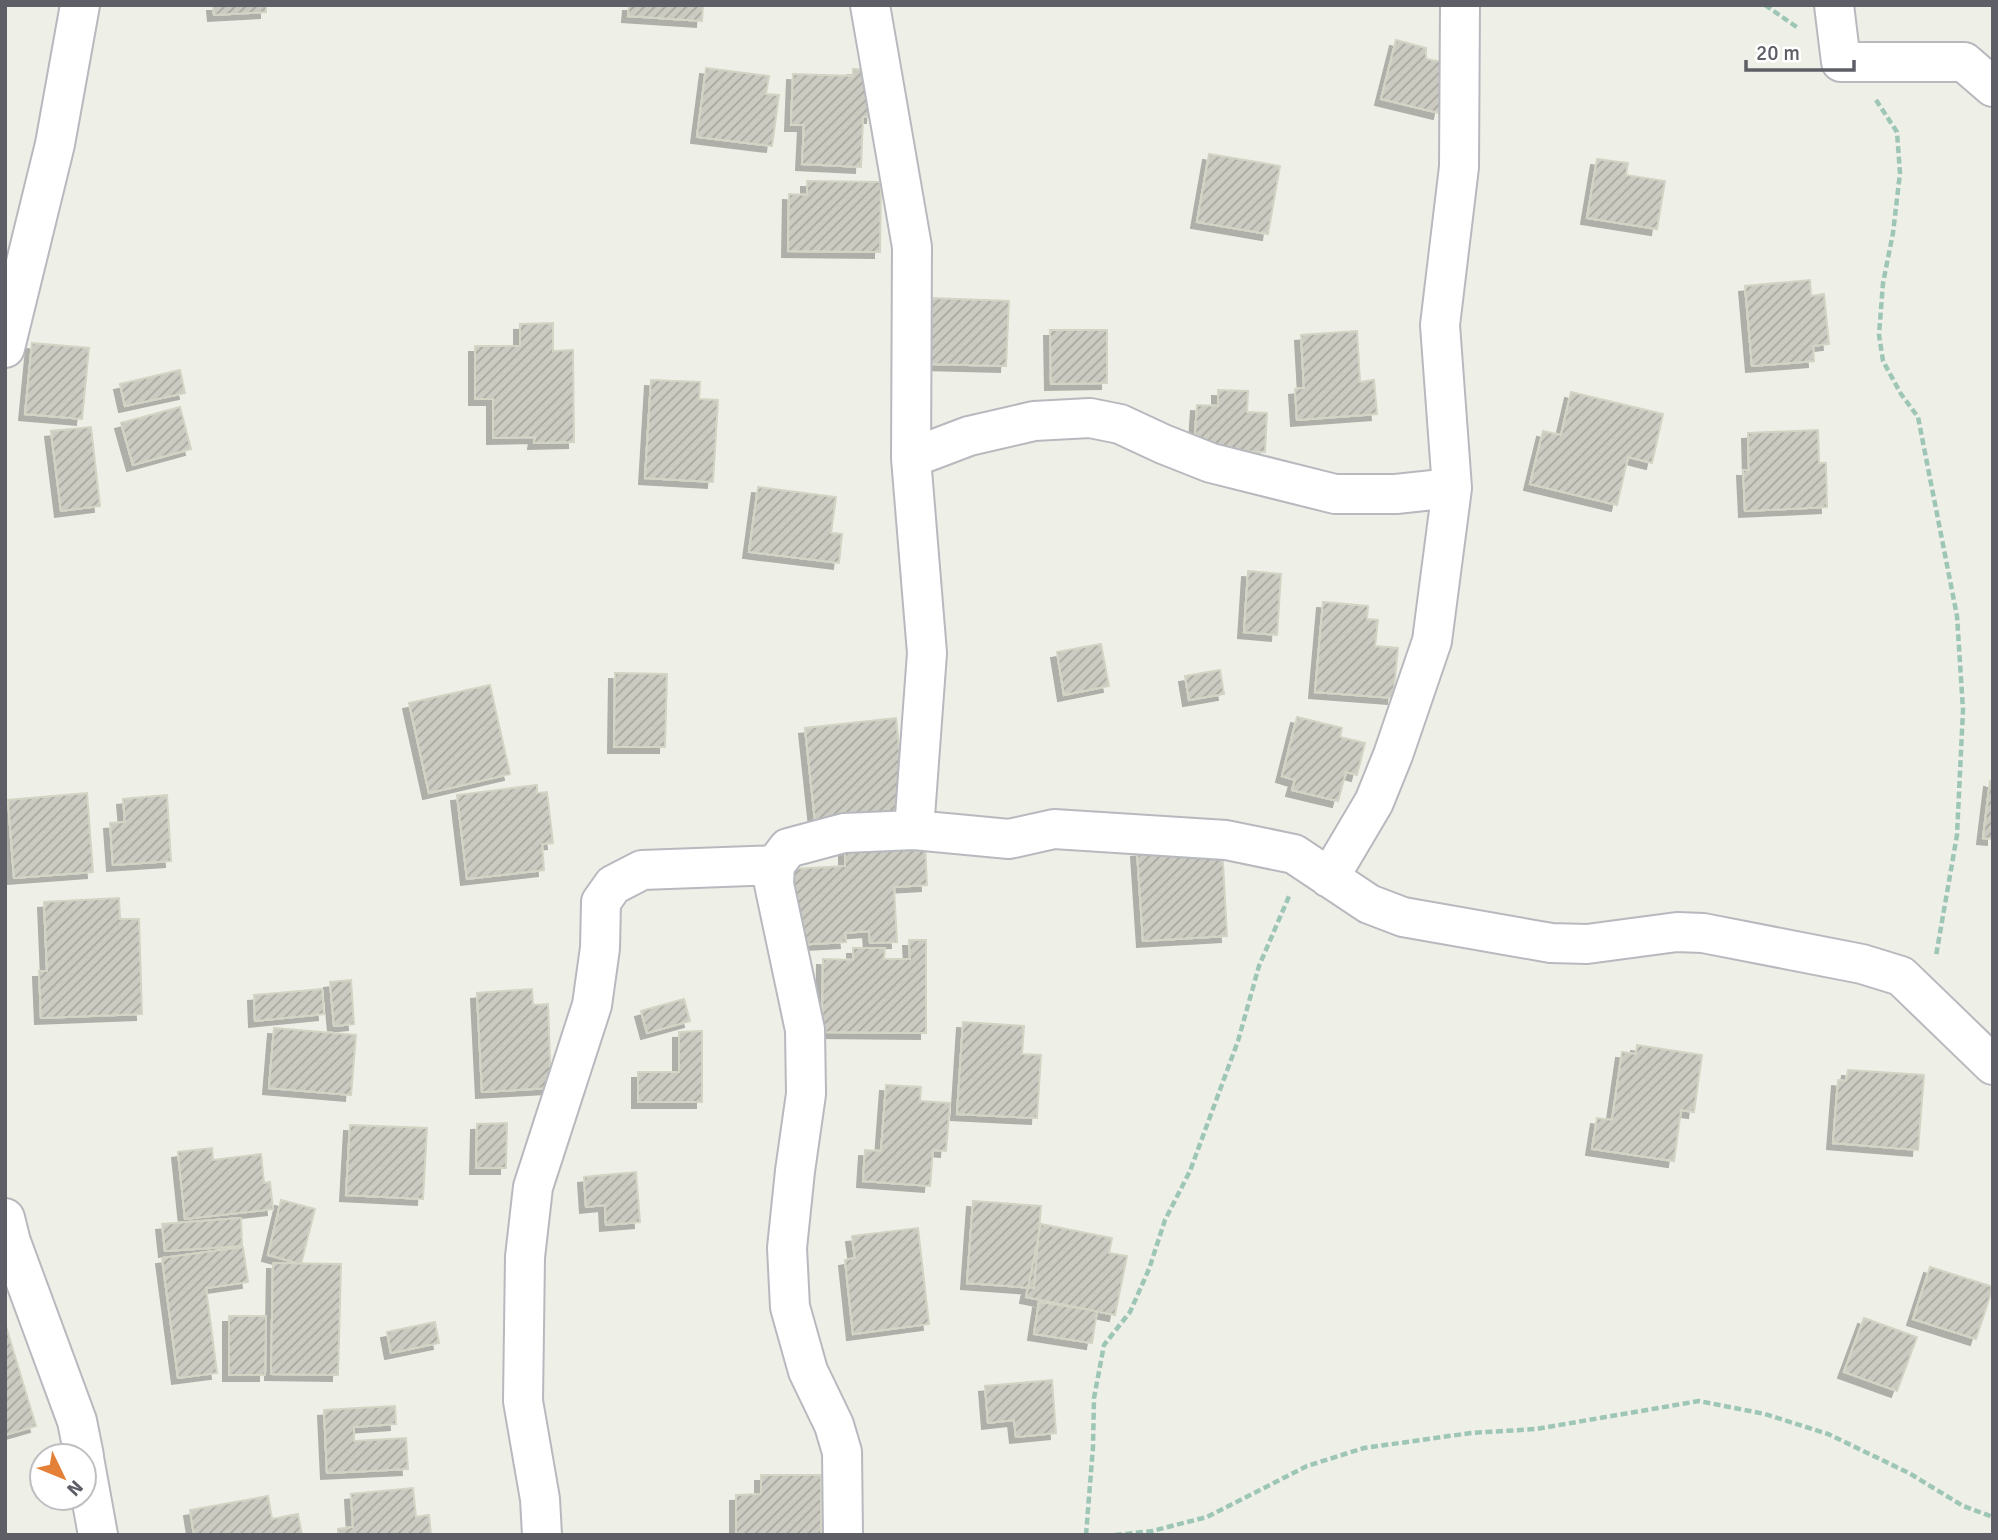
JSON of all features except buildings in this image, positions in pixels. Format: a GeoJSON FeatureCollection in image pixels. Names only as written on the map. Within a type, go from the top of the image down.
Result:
{"type":"FeatureCollection","features":[{"type":"Feature","properties":{"kind":"street"},"geometry":{"type":"LineString","coordinates":[[5,348],[55,144],[79,5]]}},
{"type":"Feature","properties":{"kind":"street"},"geometry":{"type":"LineString","coordinates":[[870,5],[912,247],[911,458],[927,653],[914,830]]}},
{"type":"Feature","properties":{"kind":"street"},"geometry":{"type":"LineString","coordinates":[[1317,869],[1374,802],[1432,641],[1452,488],[1440,326],[1459,167],[1460,5]]}},
{"type":"Feature","properties":{"kind":"street"},"geometry":{"type":"LineString","coordinates":[[1834,5],[1841,62],[1964,62],[1993,87]]}},
{"type":"Feature","properties":{"kind":"street"},"geometry":{"type":"LineString","coordinates":[[911,458],[969,436],[1034,421],[1090,418],[1120,424],[1211,463],[1335,494],[1396,494],[1452,488]]}},
{"type":"Feature","properties":{"kind":"street"},"geometry":{"type":"LineString","coordinates":[[843,1535],[842,1452],[834,1425],[808,1371],[790,1307],[787,1248],[794,1171],[806,1094],[805,1030],[774,884],[775,865],[788,848],[844,833],[914,830],[1009,839],[1054,829],[1226,840],[1294,854],[1369,904],[1403,917],[1551,943],[1587,944],[1678,932],[1703,933],[1833,958],[1901,976],[1993,1065]]}},
{"type":"Feature","properties":{"kind":"street"},"geometry":{"type":"LineString","coordinates":[[542,1535],[540,1499],[523,1401],[525,1257],[533,1187],[592,1005],[600,948],[601,902],[613,885],[642,870],[775,865]]}},
{"type":"Feature","properties":{"kind":"street"},"geometry":{"type":"LineString","coordinates":[[5,1218],[11,1242],[77,1421],[81,1442]]}},
{"type":"Feature","properties":{"kind":"street"},"geometry":{"type":"LineString","coordinates":[[94,1512],[98,1535]]}},
{"type":"Feature","properties":{"kind":"path"},"geometry":{"type":"LineString","coordinates":[[1765,5],[1824,45],[1870,91],[1896,132],[1900,173],[1893,233],[1883,283],[1879,335],[1883,360],[1901,394],[1918,417],[1957,616],[1963,710],[1957,835],[1927,1001]]}},
{"type":"Feature","properties":{"kind":"path"},"geometry":{"type":"LineString","coordinates":[[1086,1535],[1094,1398],[1104,1345],[1130,1312],[1149,1269],[1165,1220],[1194,1160],[1238,1041],[1259,966],[1317,869]]}},
{"type":"Feature","properties":{"kind":"path"},"geometry":{"type":"LineString","coordinates":[[1115,1535],[1152,1531],[1207,1517],[1307,1466],[1364,1448],[1471,1433],[1536,1429],[1699,1401],[1765,1414],[1828,1434],[1909,1473],[1963,1506],[1993,1517]]}}]}
